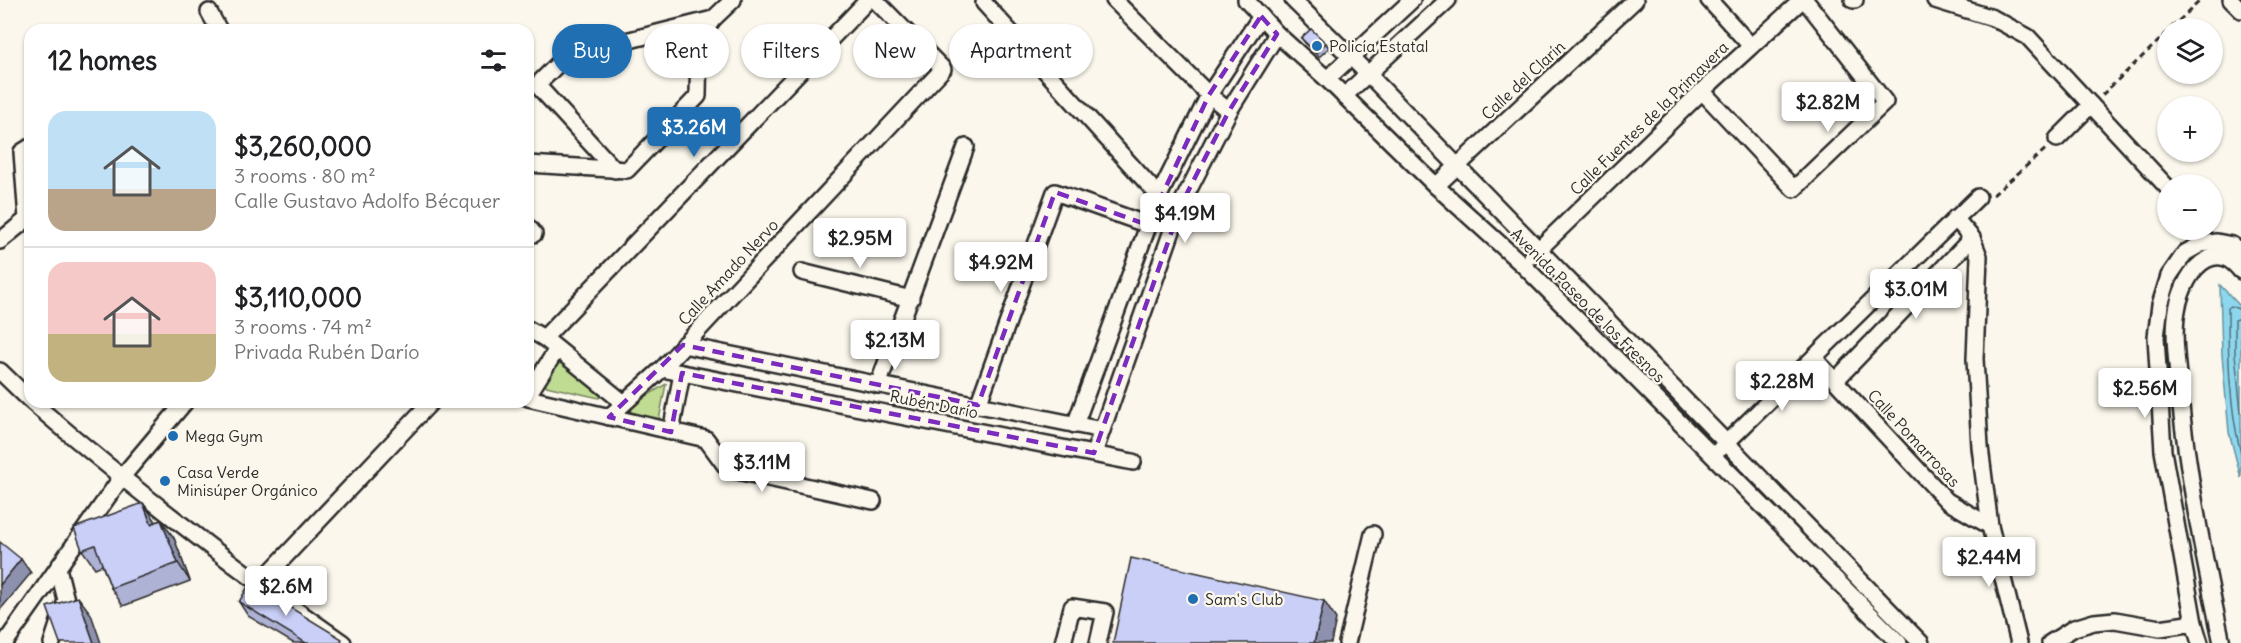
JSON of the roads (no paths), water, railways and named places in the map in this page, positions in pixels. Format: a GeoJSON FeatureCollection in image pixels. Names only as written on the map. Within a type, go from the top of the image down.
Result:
{"type":"FeatureCollection","features":[{"type":"Feature","properties":{"kind":"street"},"geometry":{"type":"LineString","coordinates":[[534,164],[627,170],[698,96],[699,39],[713,19],[733,0]]}},
{"type":"Feature","properties":{"kind":"street"},"geometry":{"type":"LineString","coordinates":[[544,338],[868,0]]}},
{"type":"Feature","properties":{"kind":"street","name":"Calle Amado Nervo"},"geometry":{"type":"LineString","coordinates":[[609,417],[662,369],[943,69],[875,0]]}},
{"type":"Feature","properties":{"kind":"street"},"geometry":{"type":"LineString","coordinates":[[1114,0],[1209,95],[1229,111]]}},
{"type":"Feature","properties":{"kind":"street","name":"Avenida Paseo de los Fresnos"},"geometry":{"type":"LineString","coordinates":[[1246,0],[1277,34],[1327,79],[1436,186],[1523,265],[1899,643]]}},
{"type":"Feature","properties":{"kind":"street","name":"Avenida Paseo de los Fresnos"},"geometry":{"type":"LineString","coordinates":[[1293,0],[1728,442],[1921,643]]}},
{"type":"Feature","properties":{"kind":"street"},"geometry":{"type":"LineString","coordinates":[[1327,79],[1348,57],[1412,0]]}},
{"type":"Feature","properties":{"kind":"street"},"geometry":{"type":"LineString","coordinates":[[1344,96],[1448,0]]}},
{"type":"Feature","properties":{"kind":"street","name":"Calle del Clarín"},"geometry":{"type":"LineString","coordinates":[[1436,186],[1635,0]]}},
{"type":"Feature","properties":{"kind":"street"},"geometry":{"type":"LineString","coordinates":[[1709,0],[1751,46]]}},
{"type":"Feature","properties":{"kind":"street"},"geometry":{"type":"LineString","coordinates":[[1702,91],[1794,189],[1885,102],[1803,0]]}},
{"type":"Feature","properties":{"kind":"street","name":"Calle Fuentes de la Primavera"},"geometry":{"type":"LineString","coordinates":[[1523,265],[1702,91],[1803,0]]}},
{"type":"Feature","properties":{"kind":"street"},"geometry":{"type":"LineString","coordinates":[[1935,0],[1993,18],[2028,37],[2157,176]]}},
{"type":"Feature","properties":{"kind":"street"},"geometry":{"type":"LineString","coordinates":[[2231,0],[2241,10]]}},
{"type":"Feature","properties":{"kind":"street"},"geometry":{"type":"LineString","coordinates":[[984,3],[1159,196]]}},
{"type":"Feature","properties":{"kind":"street"},"geometry":{"type":"LineString","coordinates":[[209,12],[216,24]]}},
{"type":"Feature","properties":{"kind":"street"},"geometry":{"type":"LineString","coordinates":[[1075,424],[1159,196],[1209,95],[1261,16]]}},
{"type":"Feature","properties":{"kind":"street"},"geometry":{"type":"LineString","coordinates":[[615,170],[537,85],[566,56],[713,19]]}},
{"type":"Feature","properties":{"kind":"street"},"geometry":{"type":"LineString","coordinates":[[1094,453],[1181,205],[1229,111],[1277,34]]}},
{"type":"Feature","properties":{"kind":"street"},"geometry":{"type":"LineString","coordinates":[[2057,139],[2091,105]]}},
{"type":"Feature","properties":{"kind":"street"},"geometry":{"type":"LineString","coordinates":[[878,385],[966,147]]}},
{"type":"Feature","properties":{"kind":"street"},"geometry":{"type":"LineString","coordinates":[[24,151],[22,152],[24,179]]}},
{"type":"Feature","properties":{"kind":"street"},"geometry":{"type":"LineString","coordinates":[[978,405],[1055,192],[1148,225]]}},
{"type":"Feature","properties":{"kind":"street"},"geometry":{"type":"LineString","coordinates":[[1714,455],[1978,196]]}},
{"type":"Feature","properties":{"kind":"street"},"geometry":{"type":"LineString","coordinates":[[1955,218],[1972,238],[1979,256],[1976,359],[1980,447],[1990,526],[2019,643]]}},
{"type":"Feature","properties":{"kind":"street"},"geometry":{"type":"LineString","coordinates":[[0,242],[24,222]]}},
{"type":"Feature","properties":{"kind":"street"},"geometry":{"type":"LineString","coordinates":[[1836,380],[1972,238]]}},
{"type":"Feature","properties":{"kind":"street"},"geometry":{"type":"LineString","coordinates":[[2200,643],[2194,623],[2163,452],[2156,337],[2160,305],[2169,276],[2185,253],[2201,244],[2217,242],[2232,245],[2241,271]]}},
{"type":"Feature","properties":{"kind":"street"},"geometry":{"type":"LineString","coordinates":[[2222,643],[2184,446],[2175,336],[2178,306],[2185,283],[2206,260],[2219,255],[2234,255]]}},
{"type":"Feature","properties":{"kind":"street"},"geometry":{"type":"LineString","coordinates":[[802,272],[911,299]]}},
{"type":"Feature","properties":{"kind":"street"},"geometry":{"type":"LineString","coordinates":[[534,332],[624,403]]}},
{"type":"Feature","properties":{"kind":"street","name":"Rubén Darío"},"geometry":{"type":"LineString","coordinates":[[683,345],[1101,430]]}},
{"type":"Feature","properties":{"kind":"street"},"geometry":{"type":"LineString","coordinates":[[534,386],[557,349]]}},
{"type":"Feature","properties":{"kind":"street","name":"Calle Pomarrosas"},"geometry":{"type":"LineString","coordinates":[[1814,358],[1947,501],[1990,526]]}},
{"type":"Feature","properties":{"kind":"street","name":"Rubén Darío"},"geometry":{"type":"LineString","coordinates":[[662,369],[1133,462]]}},
{"type":"Feature","properties":{"kind":"street"},"geometry":{"type":"LineString","coordinates":[[0,371],[24,395]]}},
{"type":"Feature","properties":{"kind":"street"},"geometry":{"type":"LineString","coordinates":[[671,432],[681,373]]}},
{"type":"Feature","properties":{"kind":"street"},"geometry":{"type":"LineString","coordinates":[[534,398],[706,439],[728,469],[873,501]]}},
{"type":"Feature","properties":{"kind":"street"},"geometry":{"type":"LineString","coordinates":[[39,408],[121,478],[258,585],[343,643]]}},
{"type":"Feature","properties":{"kind":"street"},"geometry":{"type":"LineString","coordinates":[[5,643],[121,478],[180,408]]}},
{"type":"Feature","properties":{"kind":"street"},"geometry":{"type":"LineString","coordinates":[[258,585],[425,408]]}},
{"type":"Feature","properties":{"kind":"street"},"geometry":{"type":"LineString","coordinates":[[1347,643],[1373,534]]}},
{"type":"Feature","properties":{"kind":"street"},"geometry":{"type":"LineString","coordinates":[[52,643],[66,600],[58,568]]}},
{"type":"Feature","properties":{"kind":"street"},"geometry":{"type":"LineString","coordinates":[[1063,643],[1072,607],[1105,612],[1098,643]]}},
{"type":"Feature","properties":{"kind":"street"},"geometry":{"type":"LineString","coordinates":[[2050,643],[2074,628],[2094,622],[2115,620],[2160,628],[2194,623]]}},
{"type":"Feature","properties":{"kind":"water"},"geometry":{"type":"Polygon","coordinates":[[[2220,285],[2241,307],[2241,478],[2229,432],[2222,355],[2220,285]]]}},
{"type":"Feature","properties":{"kind":"place","name":"Policía Estatal"},"geometry":{"type":"Point","coordinates":[1317,46]}},
{"type":"Feature","properties":{"kind":"place","name":"Mega Gym"},"geometry":{"type":"Point","coordinates":[173,436]}},
{"type":"Feature","properties":{"kind":"place","name":"Casa Verde Minisúper Orgánico"},"geometry":{"type":"Point","coordinates":[165,481]}},
{"type":"Feature","properties":{"kind":"place","name":"Sam's Club"},"geometry":{"type":"Point","coordinates":[1193,599]}}]}
